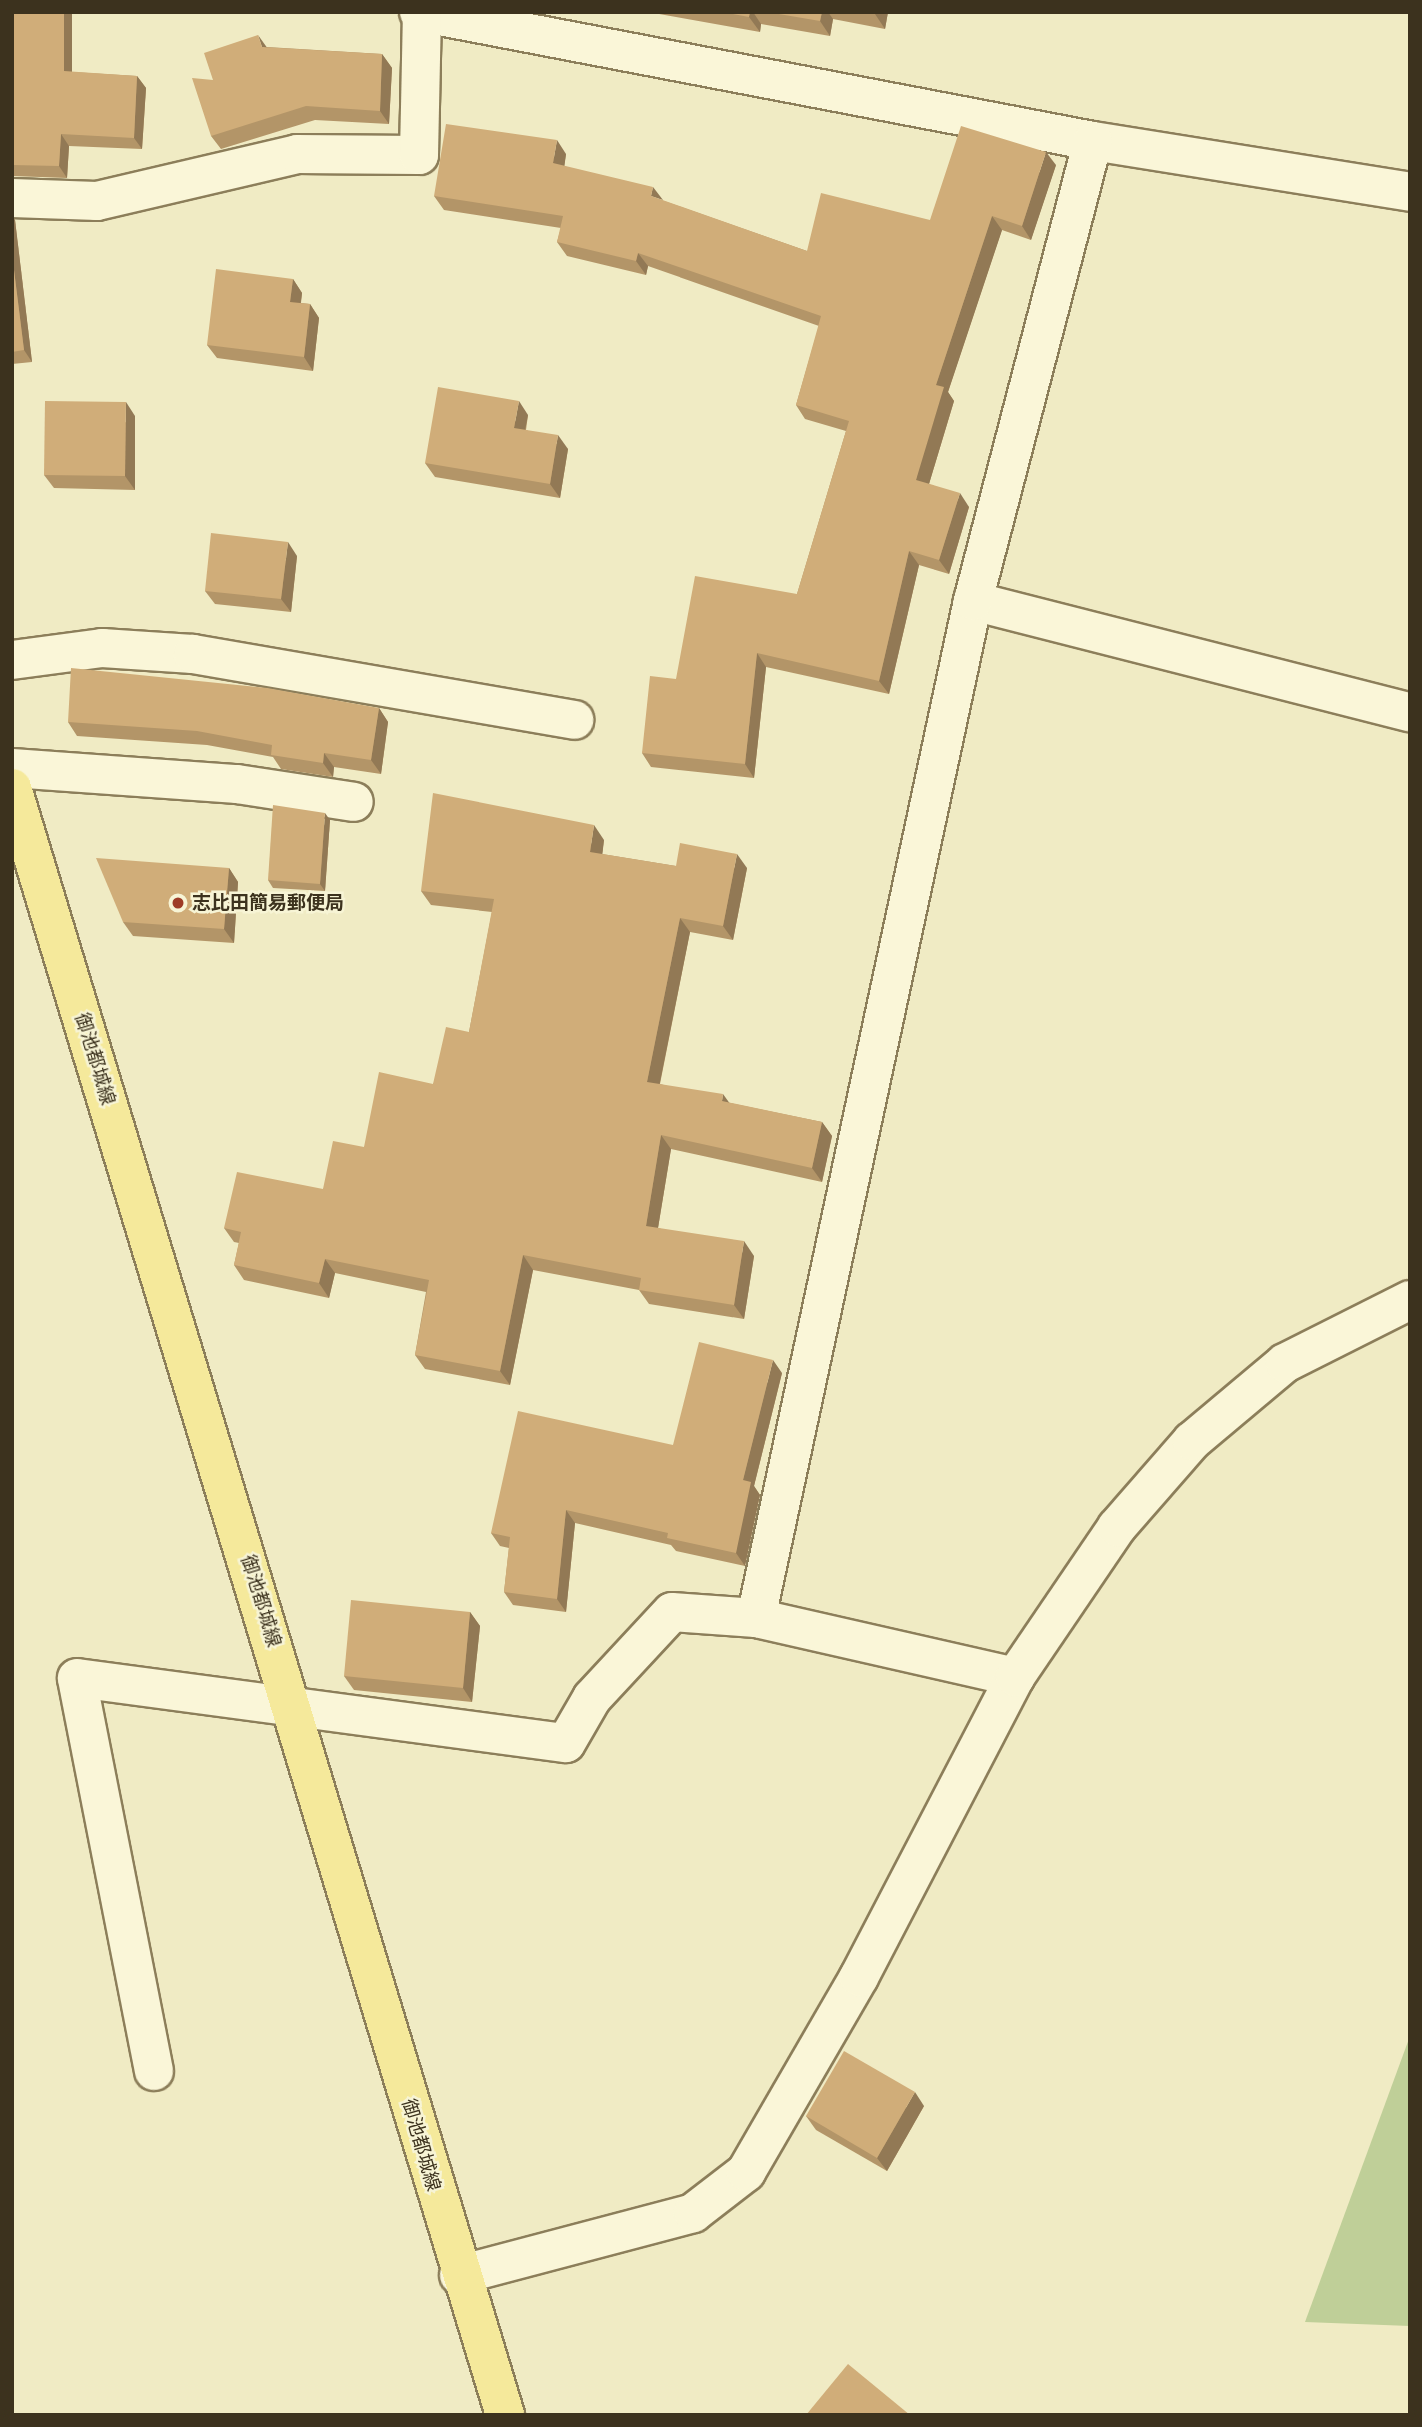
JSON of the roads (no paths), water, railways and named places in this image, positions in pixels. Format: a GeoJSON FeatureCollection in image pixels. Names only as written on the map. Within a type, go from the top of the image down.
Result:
{"type":"FeatureCollection","features":[{"type":"Feature","properties":{"kind":"main road","name":"御池都城線"},"geometry":{"type":"LineString","coordinates":[[12,788],[292,1704],[459,2276],[505,2415]]}},
{"type":"Feature","properties":{"kind":"street"},"geometry":{"type":"LineString","coordinates":[[12,198],[97,201],[297,154],[419,155],[421,12],[1093,141],[1410,192]]}},
{"type":"Feature","properties":{"kind":"street"},"geometry":{"type":"LineString","coordinates":[[756,1618],[973,600],[1093,141]]}},
{"type":"Feature","properties":{"kind":"street"},"geometry":{"type":"LineString","coordinates":[[973,600],[1410,712]]}},
{"type":"Feature","properties":{"kind":"street"},"geometry":{"type":"LineString","coordinates":[[12,660],[103,648],[193,654],[574,720]]}},
{"type":"Feature","properties":{"kind":"street"},"geometry":{"type":"LineString","coordinates":[[12,768],[237,784],[354,802]]}},
{"type":"Feature","properties":{"kind":"street"},"geometry":{"type":"LineString","coordinates":[[459,2276],[693,2213],[746,2172],[859,1977],[1016,1677],[1117,1527],[1192,1441],[1285,1363],[1410,1300]]}},
{"type":"Feature","properties":{"kind":"street"},"geometry":{"type":"LineString","coordinates":[[154,2071],[77,1678],[292,1704],[566,1743],[592,1698],[672,1612],[756,1618],[1016,1677]]}},
{"type":"Feature","properties":{"kind":"place","name":"志比田簡易郵便局"},"geometry":{"type":"Point","coordinates":[178,903]}}]}
